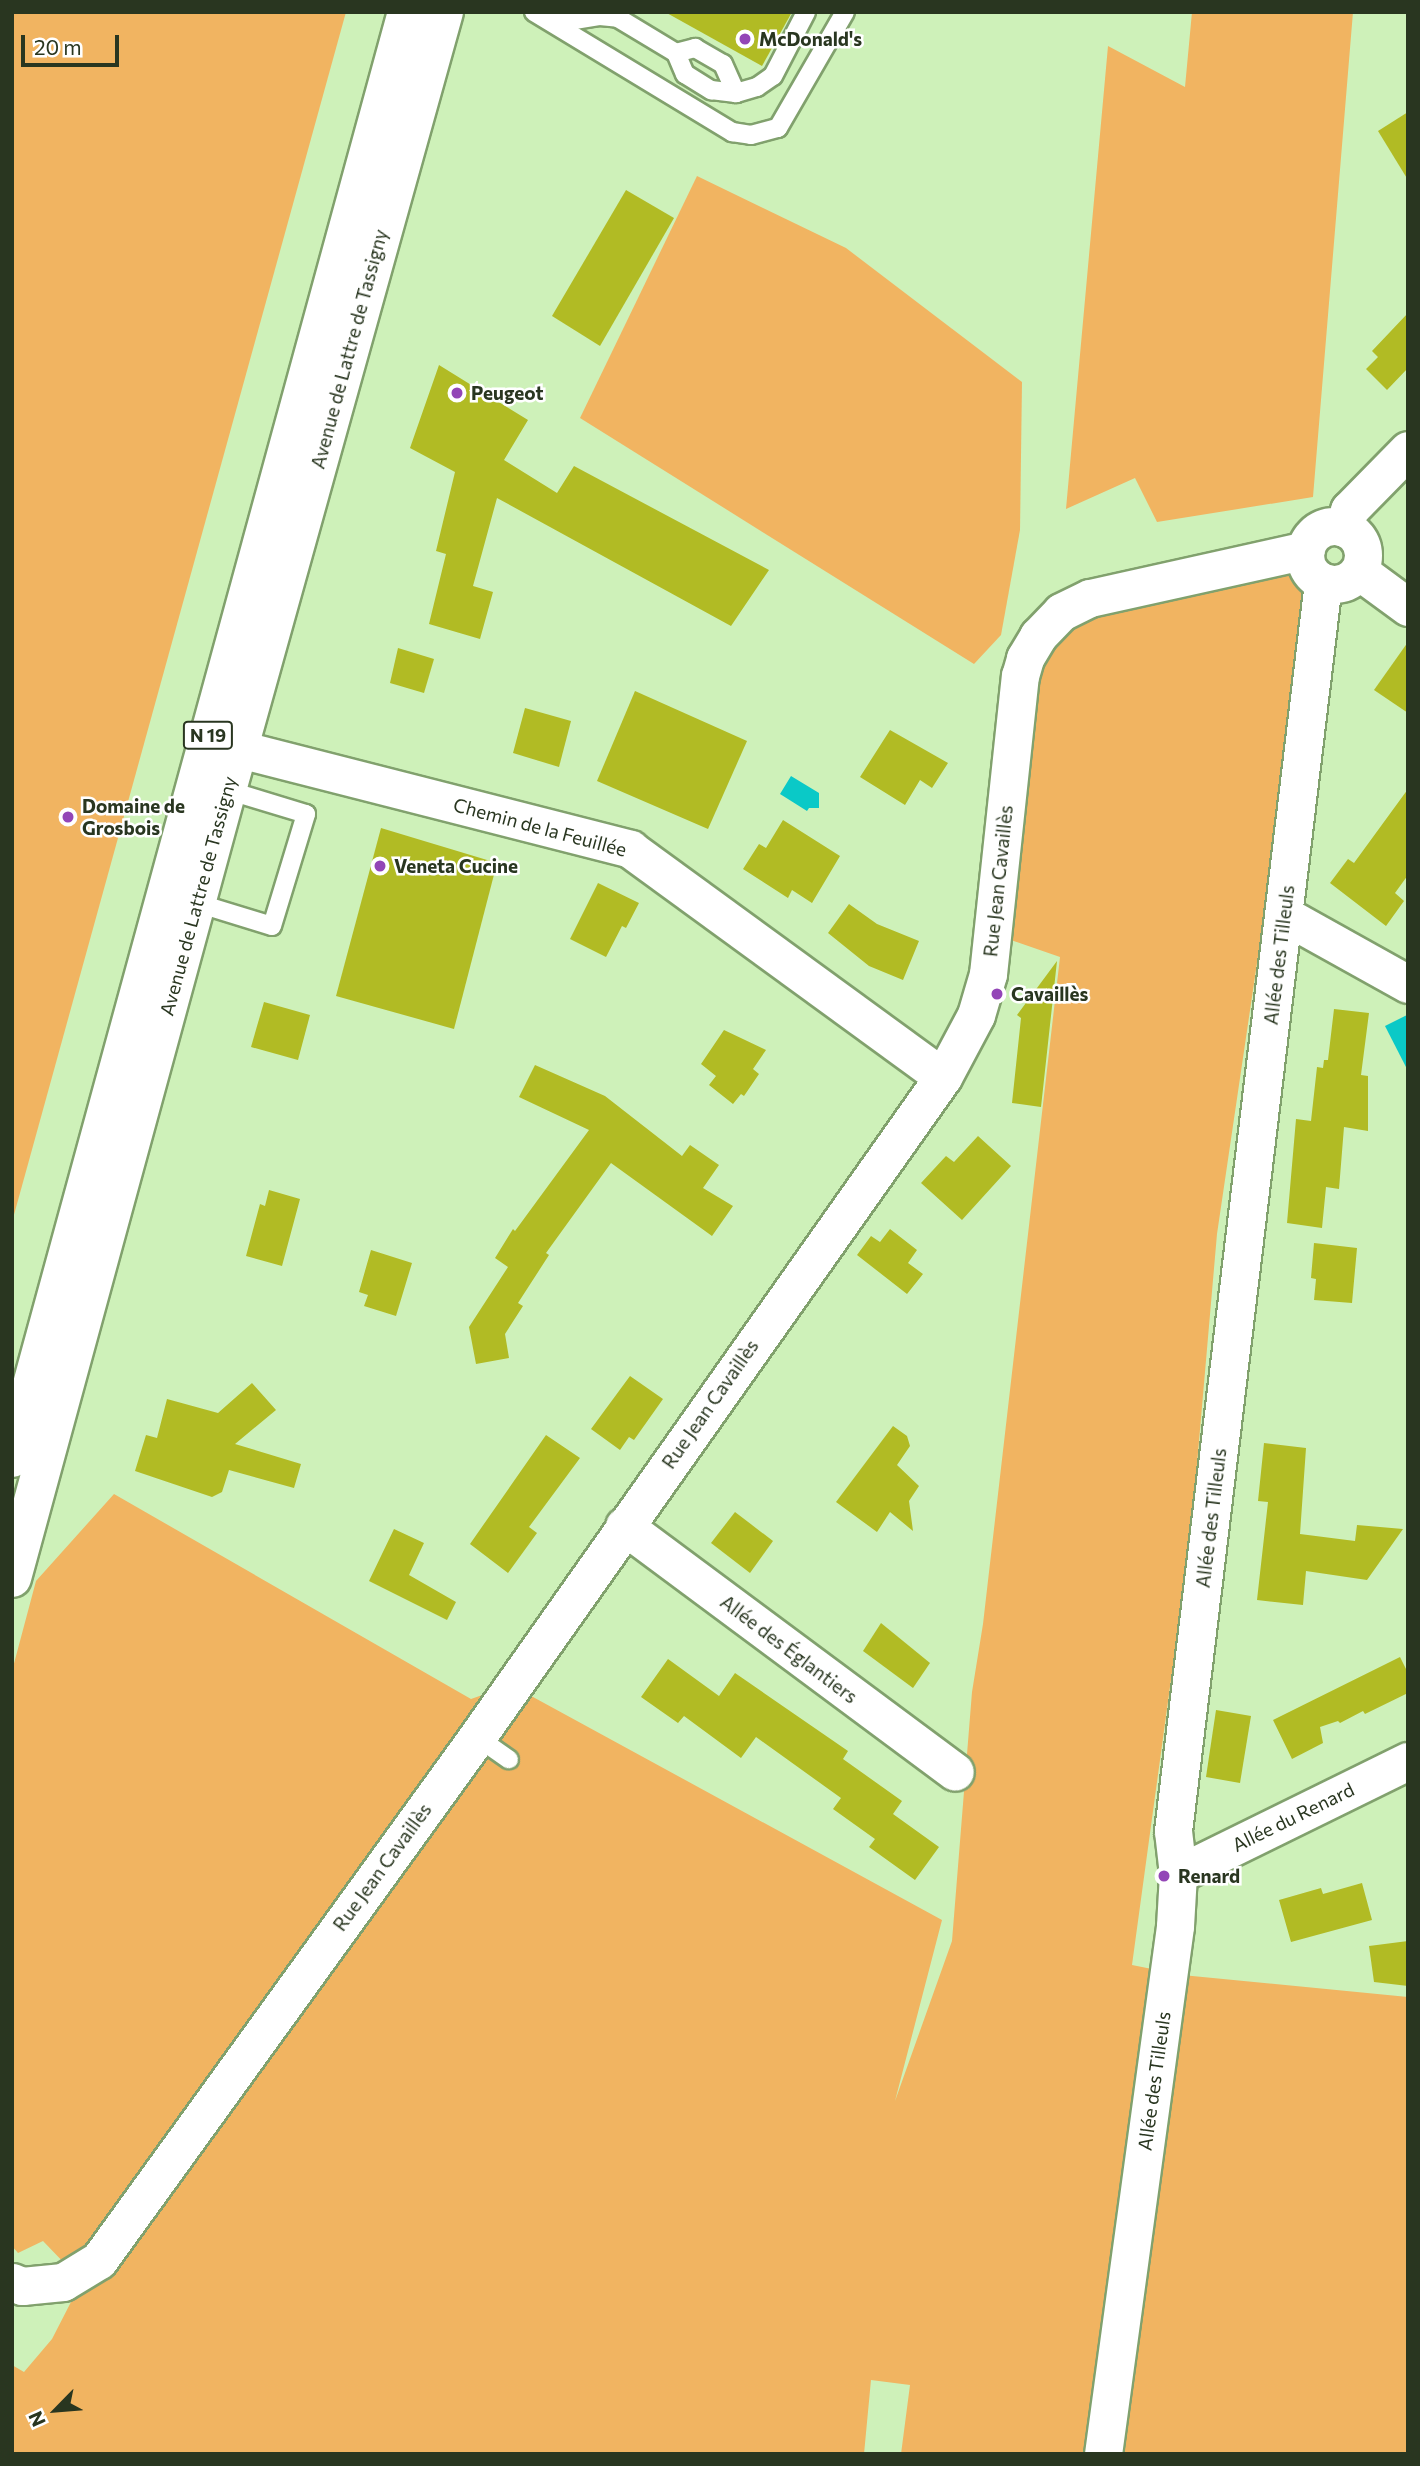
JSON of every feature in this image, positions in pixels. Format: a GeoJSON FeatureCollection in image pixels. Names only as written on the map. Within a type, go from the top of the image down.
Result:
{"type":"FeatureCollection","features":[{"type":"Feature","properties":{"kind":"main road","name":"Avenue de Lattre de Tassigny"},"geometry":{"type":"LineString","coordinates":[[12,1578],[437,13]]}},
{"type":"Feature","properties":{"kind":"main road","name":"N 19"},"geometry":{"type":"LineString","coordinates":[[12,1458],[437,13]]}},
{"type":"Feature","properties":{"kind":"street"},"geometry":{"type":"LineString","coordinates":[[1344,528],[1349,510],[1408,450]]}},
{"type":"Feature","properties":{"kind":"street"},"geometry":{"type":"LineString","coordinates":[[1334,526],[1344,528],[1352,532],[1362,546],[1364,554],[1359,571],[1343,583],[1323,582],[1308,569],[1306,550],[1315,533],[1334,526]]}},
{"type":"Feature","properties":{"kind":"street","name":"Rue Jean Cavaillès"},"geometry":{"type":"LineString","coordinates":[[12,2282],[22,2286],[63,2282],[99,2260],[477,1737],[943,1077],[976,1015],[988,974],[1020,676],[1025,658],[1038,635],[1061,612],[1090,598],[1306,550]]}},
{"type":"Feature","properties":{"kind":"street"},"geometry":{"type":"LineString","coordinates":[[1359,571],[1408,607]]}},
{"type":"Feature","properties":{"kind":"street","name":"Allée des Tilleuls"},"geometry":{"type":"LineString","coordinates":[[1103,2454],[1175,1926],[1178,1874],[1173,1831],[1323,582]]}},
{"type":"Feature","properties":{"kind":"street","name":"Chemin de la Feuillée"},"geometry":{"type":"LineString","coordinates":[[239,748],[630,849],[943,1077]]}},
{"type":"Feature","properties":{"kind":"street"},"geometry":{"type":"LineString","coordinates":[[1284,915],[1408,984]]}},
{"type":"Feature","properties":{"kind":"street","name":"Allée des Églantiers"},"geometry":{"type":"LineString","coordinates":[[624,1526],[955,1772]]}},
{"type":"Feature","properties":{"kind":"street","name":"Allée du Renard"},"geometry":{"type":"LineString","coordinates":[[1178,1874],[1408,1761]]}},
{"type":"Feature","properties":{"kind":"lane"},"geometry":{"type":"LineString","coordinates":[[534,12],[556,18],[618,18],[676,53],[685,74],[711,90],[736,93],[757,88],[773,76],[806,12]]}},
{"type":"Feature","properties":{"kind":"lane"},"geometry":{"type":"LineString","coordinates":[[556,18],[598,52],[732,132],[751,135],[778,128],[845,12]]}},
{"type":"Feature","properties":{"kind":"lane"},"geometry":{"type":"LineString","coordinates":[[676,53],[695,48],[723,64],[736,93]]}},
{"type":"Feature","properties":{"kind":"lane"},"geometry":{"type":"LineString","coordinates":[[197,903],[272,926],[306,814],[227,790]]}},
{"type":"Feature","properties":{"kind":"lane"},"geometry":{"type":"LineString","coordinates":[[477,1737],[509,1759]]}},
{"type":"Feature","properties":{"kind":"shaded area","name":"Domaine de Grosbois"},"geometry":{"type":"Polygon","coordinates":[[[12,12],[346,12],[12,1222],[12,12]]]}},
{"type":"Feature","properties":{"kind":"shaded area"},"geometry":{"type":"Polygon","coordinates":[[[1192,12],[1353,12],[1313,497],[1157,522],[1135,478],[1066,509],[1108,46],[1185,87],[1192,12]]]}},
{"type":"Feature","properties":{"kind":"shaded area"},"geometry":{"type":"Polygon","coordinates":[[[697,176],[846,248],[1022,382],[1020,530],[1001,635],[974,664],[580,418],[697,176]]]}},
{"type":"Feature","properties":{"kind":"shaded area"},"geometry":{"type":"Polygon","coordinates":[[[1289,572],[1304,589],[1293,719],[1217,1234],[1191,1533],[1132,1965],[1182,1975],[1408,1997],[1408,2454],[901,2454],[910,2385],[871,2380],[864,2454],[12,2454],[12,2365],[24,2372],[52,2339],[71,2302],[70,2269],[43,2241],[18,2253],[12,2246],[12,1671],[36,1581],[114,1494],[471,1699],[511,1685],[942,1920],[895,2101],[952,1941],[972,1692],[983,1624],[1060,957],[1008,939],[1028,710],[1044,657],[1065,625],[1102,609],[1289,572]]]}},
{"type":"Feature","properties":{"kind":"water"},"geometry":{"type":"Polygon","coordinates":[[[791,776],[819,793],[819,808],[809,808],[807,811],[780,794],[791,776]]]}},
{"type":"Feature","properties":{"kind":"water"},"geometry":{"type":"Polygon","coordinates":[[[1407,1015],[1408,1068],[1407,1069],[1385,1026],[1407,1015]]]}},
{"type":"Feature","properties":{"kind":"building","name":"McDonald's"},"geometry":{"type":"Polygon","coordinates":[[[665,12],[792,12],[762,66],[665,12]]]}},
{"type":"Feature","properties":{"kind":"building"},"geometry":{"type":"Polygon","coordinates":[[[1408,112],[1408,180],[1378,131],[1408,112]]]}},
{"type":"Feature","properties":{"kind":"building"},"geometry":{"type":"Polygon","coordinates":[[[626,190],[674,218],[600,346],[552,316],[626,190]]]}},
{"type":"Feature","properties":{"kind":"building"},"geometry":{"type":"Polygon","coordinates":[[[1408,313],[1408,368],[1387,390],[1366,369],[1378,357],[1372,351],[1408,313]]]}},
{"type":"Feature","properties":{"kind":"building"},"geometry":{"type":"Polygon","coordinates":[[[439,365],[528,420],[504,460],[557,493],[574,466],[769,570],[731,626],[497,498],[473,586],[493,592],[480,639],[429,624],[446,554],[436,551],[455,472],[410,448],[439,365]]]}},
{"type":"Feature","properties":{"kind":"building"},"geometry":{"type":"Polygon","coordinates":[[[1408,642],[1408,713],[1374,690],[1408,642]]]}},
{"type":"Feature","properties":{"kind":"building"},"geometry":{"type":"Polygon","coordinates":[[[398,648],[434,659],[424,693],[390,683],[398,648]]]}},
{"type":"Feature","properties":{"kind":"building"},"geometry":{"type":"Polygon","coordinates":[[[635,691],[747,741],[708,829],[597,781],[635,691]]]}},
{"type":"Feature","properties":{"kind":"building"},"geometry":{"type":"Polygon","coordinates":[[[525,708],[571,721],[559,767],[513,753],[525,708]]]}},
{"type":"Feature","properties":{"kind":"building"},"geometry":{"type":"Polygon","coordinates":[[[890,730],[948,763],[932,788],[920,780],[905,805],[860,777],[890,730]]]}},
{"type":"Feature","properties":{"kind":"building"},"geometry":{"type":"Polygon","coordinates":[[[1408,789],[1408,875],[1395,893],[1404,901],[1386,926],[1330,883],[1348,859],[1354,863],[1408,789]]]}},
{"type":"Feature","properties":{"kind":"building"},"geometry":{"type":"Polygon","coordinates":[[[783,820],[840,856],[812,903],[792,890],[788,898],[743,869],[759,844],[766,848],[783,820]]]}},
{"type":"Feature","properties":{"kind":"building"},"geometry":{"type":"Polygon","coordinates":[[[381,828],[497,863],[454,1029],[336,996],[381,828]]]}},
{"type":"Feature","properties":{"kind":"building"},"geometry":{"type":"Polygon","coordinates":[[[598,883],[639,903],[626,928],[622,926],[606,957],[570,939],[598,883]]]}},
{"type":"Feature","properties":{"kind":"building"},"geometry":{"type":"Polygon","coordinates":[[[849,904],[877,924],[919,941],[903,980],[869,966],[828,933],[849,904]]]}},
{"type":"Feature","properties":{"kind":"building"},"geometry":{"type":"Polygon","coordinates":[[[1057,961],[1041,1107],[1012,1103],[1021,1018],[1017,1015],[1057,961]]]}},
{"type":"Feature","properties":{"kind":"building"},"geometry":{"type":"Polygon","coordinates":[[[264,1002],[310,1015],[298,1060],[251,1047],[264,1002]]]}},
{"type":"Feature","properties":{"kind":"building"},"geometry":{"type":"Polygon","coordinates":[[[1334,1009],[1369,1013],[1361,1075],[1368,1076],[1368,1131],[1344,1127],[1339,1189],[1326,1187],[1322,1228],[1287,1223],[1296,1119],[1311,1121],[1317,1067],[1323,1068],[1324,1060],[1328,1060],[1334,1009]]]}},
{"type":"Feature","properties":{"kind":"building"},"geometry":{"type":"Polygon","coordinates":[[[724,1030],[766,1050],[753,1069],[759,1074],[744,1096],[741,1094],[733,1104],[709,1085],[716,1076],[701,1064],[724,1030]]]}},
{"type":"Feature","properties":{"kind":"building"},"geometry":{"type":"Polygon","coordinates":[[[535,1065],[605,1096],[682,1156],[690,1145],[719,1165],[703,1188],[733,1206],[712,1236],[611,1163],[546,1253],[549,1255],[518,1303],[523,1306],[505,1334],[509,1358],[476,1364],[469,1327],[508,1267],[495,1258],[513,1229],[515,1231],[589,1130],[519,1097],[535,1065]]]}},
{"type":"Feature","properties":{"kind":"building"},"geometry":{"type":"Polygon","coordinates":[[[978,1136],[1011,1166],[962,1220],[921,1183],[946,1156],[954,1162],[978,1136]]]}},
{"type":"Feature","properties":{"kind":"building"},"geometry":{"type":"Polygon","coordinates":[[[269,1190],[300,1199],[282,1266],[246,1256],[260,1204],[265,1206],[269,1190]]]}},
{"type":"Feature","properties":{"kind":"building"},"geometry":{"type":"Polygon","coordinates":[[[890,1229],[917,1250],[908,1263],[923,1274],[907,1294],[857,1255],[871,1236],[880,1242],[890,1229]]]}},
{"type":"Feature","properties":{"kind":"building"},"geometry":{"type":"Polygon","coordinates":[[[1314,1243],[1357,1248],[1352,1303],[1314,1300],[1316,1279],[1311,1278],[1314,1243]]]}},
{"type":"Feature","properties":{"kind":"building"},"geometry":{"type":"Polygon","coordinates":[[[371,1250],[412,1263],[396,1316],[364,1306],[368,1295],[359,1292],[371,1250]]]}},
{"type":"Feature","properties":{"kind":"building"},"geometry":{"type":"Polygon","coordinates":[[[630,1376],[663,1399],[634,1440],[629,1437],[620,1450],[591,1429],[630,1376]]]}},
{"type":"Feature","properties":{"kind":"building"},"geometry":{"type":"Polygon","coordinates":[[[252,1383],[276,1410],[235,1444],[301,1464],[294,1488],[229,1470],[222,1492],[212,1497],[135,1471],[146,1435],[157,1438],[167,1399],[218,1413],[252,1383]]]}},
{"type":"Feature","properties":{"kind":"building"},"geometry":{"type":"Polygon","coordinates":[[[893,1426],[907,1436],[910,1446],[897,1465],[919,1486],[909,1501],[913,1531],[890,1512],[877,1532],[836,1502],[893,1426]]]}},
{"type":"Feature","properties":{"kind":"building"},"geometry":{"type":"Polygon","coordinates":[[[546,1435],[580,1458],[529,1527],[537,1533],[508,1573],[470,1544],[546,1435]]]}},
{"type":"Feature","properties":{"kind":"building"},"geometry":{"type":"Polygon","coordinates":[[[1264,1443],[1306,1448],[1300,1534],[1355,1541],[1357,1525],[1403,1529],[1367,1580],[1306,1571],[1303,1605],[1257,1600],[1268,1502],[1258,1501],[1264,1443]]]}},
{"type":"Feature","properties":{"kind":"building"},"geometry":{"type":"Polygon","coordinates":[[[735,1512],[773,1541],[750,1573],[711,1543],[735,1512]]]}},
{"type":"Feature","properties":{"kind":"building"},"geometry":{"type":"Polygon","coordinates":[[[394,1529],[424,1543],[409,1575],[456,1602],[447,1620],[369,1581],[394,1529]]]}},
{"type":"Feature","properties":{"kind":"building"},"geometry":{"type":"Polygon","coordinates":[[[881,1623],[930,1663],[913,1688],[863,1651],[881,1623]]]}},
{"type":"Feature","properties":{"kind":"building"},"geometry":{"type":"Polygon","coordinates":[[[1400,1657],[1408,1673],[1408,1693],[1365,1714],[1363,1711],[1340,1723],[1338,1721],[1320,1727],[1323,1743],[1292,1759],[1273,1720],[1400,1657]]]}},
{"type":"Feature","properties":{"kind":"building"},"geometry":{"type":"Polygon","coordinates":[[[668,1659],[719,1696],[735,1673],[848,1751],[843,1759],[902,1801],[893,1814],[939,1847],[915,1880],[869,1847],[875,1839],[833,1809],[841,1798],[756,1737],[741,1758],[684,1716],[678,1723],[641,1697],[668,1659]]]}},
{"type":"Feature","properties":{"kind":"building"},"geometry":{"type":"Polygon","coordinates":[[[1216,1710],[1251,1716],[1240,1783],[1206,1777],[1216,1710]]]}},
{"type":"Feature","properties":{"kind":"building"},"geometry":{"type":"Polygon","coordinates":[[[1362,1883],[1372,1920],[1291,1942],[1279,1900],[1321,1888],[1323,1894],[1362,1883]]]}},
{"type":"Feature","properties":{"kind":"building"},"geometry":{"type":"Polygon","coordinates":[[[1408,1941],[1408,1986],[1374,1982],[1369,1946],[1408,1941]]]}},
{"type":"Feature","properties":{"kind":"place","name":"McDonald's"},"geometry":{"type":"Point","coordinates":[745,39]}},
{"type":"Feature","properties":{"kind":"place","name":"Peugeot"},"geometry":{"type":"Point","coordinates":[457,393]}},
{"type":"Feature","properties":{"kind":"place","name":"Domaine de Grosbois"},"geometry":{"type":"Point","coordinates":[68,817]}},
{"type":"Feature","properties":{"kind":"place","name":"Veneta Cucine"},"geometry":{"type":"Point","coordinates":[380,866]}},
{"type":"Feature","properties":{"kind":"place","name":"Cavaillès"},"geometry":{"type":"Point","coordinates":[997,994]}},
{"type":"Feature","properties":{"kind":"place","name":"Renard"},"geometry":{"type":"Point","coordinates":[1164,1876]}}]}
